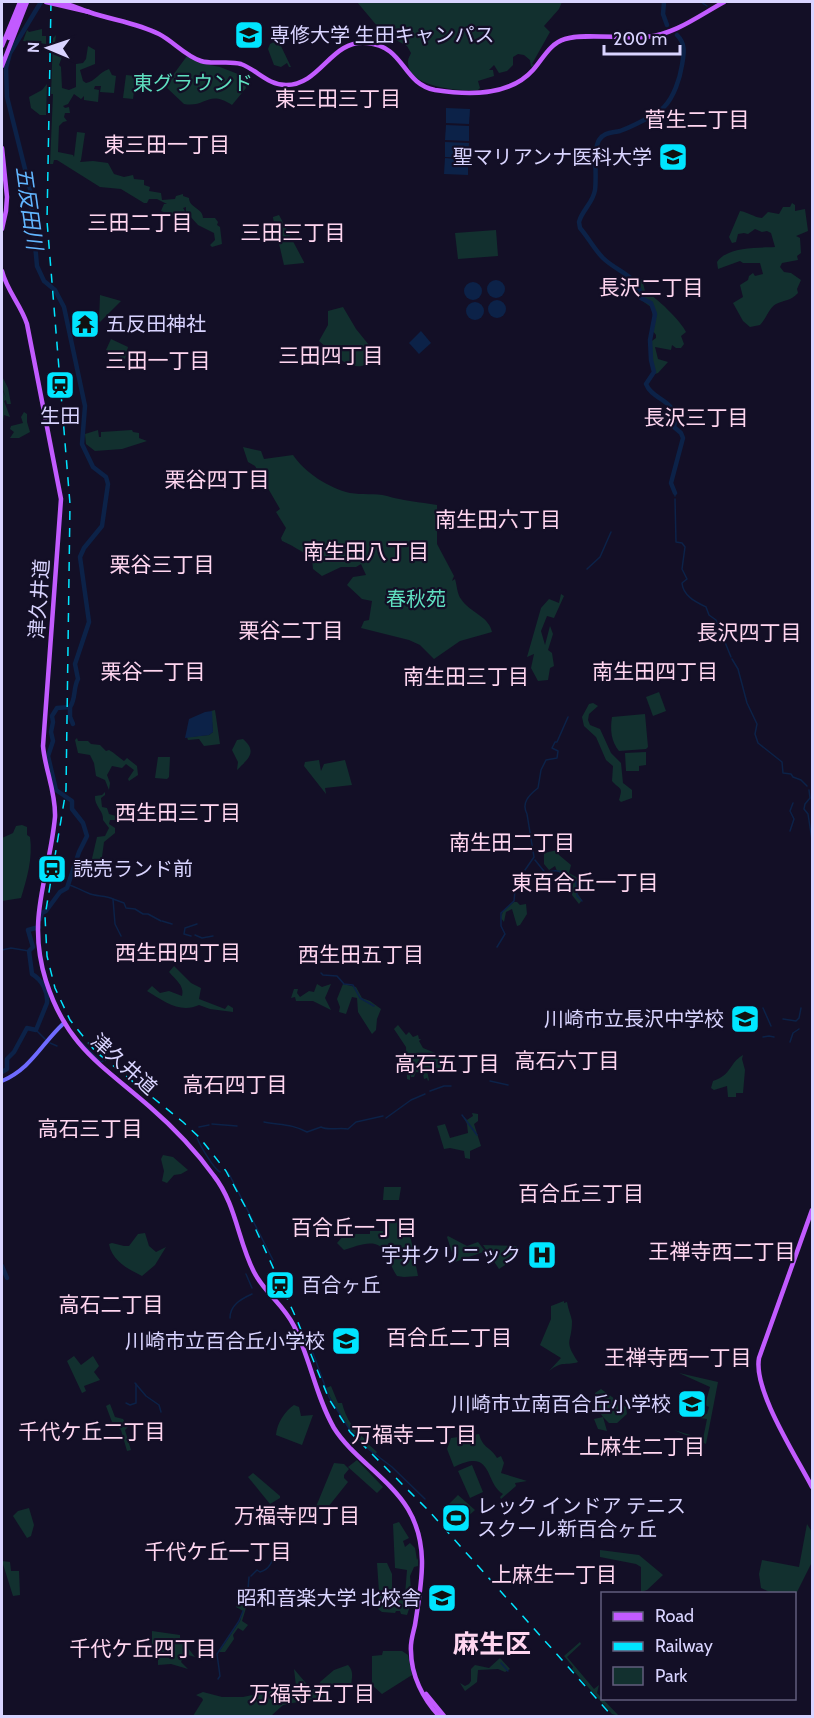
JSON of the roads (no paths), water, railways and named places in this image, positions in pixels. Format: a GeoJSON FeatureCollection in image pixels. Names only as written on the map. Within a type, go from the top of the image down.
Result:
{"type":"FeatureCollection","features":[{"type":"Feature","properties":{"kind":"main road"},"geometry":{"type":"LineString","coordinates":[[2,46],[24,2]]}},
{"type":"Feature","properties":{"kind":"main road"},"geometry":{"type":"LineString","coordinates":[[2,66],[22,17],[24,2]]}},
{"type":"Feature","properties":{"kind":"main road"},"geometry":{"type":"LineString","coordinates":[[2,56],[24,2]]}},
{"type":"Feature","properties":{"kind":"main road"},"geometry":{"type":"LineString","coordinates":[[45,2],[89,12]]}},
{"type":"Feature","properties":{"kind":"main road"},"geometry":{"type":"LineString","coordinates":[[59,2],[158,33],[199,60],[238,63],[280,85],[303,81],[316,73],[339,50],[362,42],[381,46],[392,52],[414,80],[425,87],[477,94],[525,78],[550,48],[563,40],[573,37],[634,38],[662,35],[724,2]]}},
{"type":"Feature","properties":{"kind":"main road"},"geometry":{"type":"LineString","coordinates":[[16,14],[22,17]]}},
{"type":"Feature","properties":{"kind":"main road"},"geometry":{"type":"LineString","coordinates":[[2,148],[7,206],[2,229]]}},
{"type":"Feature","properties":{"kind":"main road","name":"津久井道"},"geometry":{"type":"LineString","coordinates":[[2,271],[6,284],[21,308],[27,324],[61,499],[43,746],[54,800],[55,817],[37,928],[38,952],[44,973],[64,1023],[77,1043],[152,1109],[215,1177],[225,1194],[253,1271],[294,1325],[334,1427],[396,1493],[406,1507],[418,1531],[423,1558],[411,1650],[415,1675],[426,1700],[439,1716]]}},
{"type":"Feature","properties":{"kind":"main road"},"geometry":{"type":"LineString","coordinates":[[2,1081],[27,1066],[64,1023]]}},
{"type":"Feature","properties":{"kind":"main road"},"geometry":{"type":"LineString","coordinates":[[813,1209],[759,1358],[758,1372],[764,1393],[813,1487]]}},
{"type":"Feature","properties":{"kind":"main road","name":"津久井道"},"geometry":{"type":"LineString","coordinates":[[413,1634],[413,1657],[419,1678],[429,1698],[444,1716]]}},
{"type":"Feature","properties":{"kind":"water"},"geometry":{"type":"Polygon","coordinates":[[[446,108],[470,109],[469,124],[446,123],[446,108]]]}},
{"type":"Feature","properties":{"kind":"water"},"geometry":{"type":"Polygon","coordinates":[[[446,125],[469,126],[469,141],[445,140],[446,125]]]}},
{"type":"Feature","properties":{"kind":"water"},"geometry":{"type":"Polygon","coordinates":[[[445,142],[469,143],[468,158],[445,157],[445,142]]]}},
{"type":"Feature","properties":{"kind":"water"},"geometry":{"type":"Polygon","coordinates":[[[445,158],[468,160],[468,175],[444,174],[445,158]]]}},
{"type":"Feature","properties":{"kind":"water"},"geometry":{"type":"Polygon","coordinates":[[[496,280],[502,283],[505,289],[502,295],[496,298],[490,295],[487,289],[490,283],[496,280]]]}},
{"type":"Feature","properties":{"kind":"water"},"geometry":{"type":"Polygon","coordinates":[[[473,282],[479,285],[482,291],[479,297],[473,300],[467,297],[464,291],[467,285],[473,282]]]}},
{"type":"Feature","properties":{"kind":"water"},"geometry":{"type":"Polygon","coordinates":[[[493,300],[501,300],[506,305],[504,316],[493,318],[488,313],[488,305],[493,300]]]}},
{"type":"Feature","properties":{"kind":"water"},"geometry":{"type":"Polygon","coordinates":[[[471,302],[479,302],[484,307],[482,318],[471,320],[466,315],[466,307],[471,302]]]}},
{"type":"Feature","properties":{"kind":"water"},"geometry":{"type":"Polygon","coordinates":[[[421,331],[431,343],[419,354],[409,343],[421,331]]]}},
{"type":"Feature","properties":{"kind":"water"},"geometry":{"type":"Polygon","coordinates":[[[212,711],[213,732],[209,735],[185,738],[189,719],[212,711]]]}},
{"type":"Feature","properties":{"kind":"waterway","name":"五反田川"},"geometry":{"type":"LineString","coordinates":[[40,919],[42,913],[60,892],[67,888],[87,836],[83,823],[72,809],[72,801],[56,790],[48,756],[53,741],[52,716],[57,708],[70,707],[78,679],[75,664],[89,622],[80,557],[84,548],[102,526],[108,484],[106,477],[93,467],[82,444],[85,406],[64,307],[55,290],[44,281],[37,266],[30,189],[7,97],[6,68],[10,53],[41,2]]}},
{"type":"Feature","properties":{"kind":"waterway"},"geometry":{"type":"LineString","coordinates":[[664,2],[663,14],[667,25]]}},
{"type":"Feature","properties":{"kind":"waterway"},"geometry":{"type":"LineString","coordinates":[[701,2],[707,6]]}},
{"type":"Feature","properties":{"kind":"waterway"},"geometry":{"type":"LineString","coordinates":[[675,493],[671,483],[683,438],[674,427],[675,418],[670,406],[649,390],[646,384],[654,372],[650,340],[655,314],[651,303],[641,298],[637,284],[600,254],[580,228],[579,222],[595,190],[596,150],[601,137],[625,129],[655,114],[668,103],[674,93],[684,53],[682,42],[677,35]]}},
{"type":"Feature","properties":{"kind":"waterway"},"geometry":{"type":"LineString","coordinates":[[675,499],[676,542],[682,543],[685,547],[682,569],[687,579],[682,583],[683,588],[691,598],[706,607],[709,615],[716,620],[731,657]]}},
{"type":"Feature","properties":{"kind":"waterway"},"geometry":{"type":"LineString","coordinates":[[587,569],[600,557],[611,532]]}},
{"type":"Feature","properties":{"kind":"waterway"},"geometry":{"type":"LineString","coordinates":[[732,659],[738,669],[747,703],[757,724],[755,734],[758,743],[782,762],[783,773],[791,774],[807,786]]}},
{"type":"Feature","properties":{"kind":"waterway"},"geometry":{"type":"LineString","coordinates":[[70,707],[73,724]]}},
{"type":"Feature","properties":{"kind":"waterway"},"geometry":{"type":"LineString","coordinates":[[525,870],[534,857],[525,803],[538,788],[541,770],[546,760],[557,758],[558,751],[552,748],[568,717]]}},
{"type":"Feature","properties":{"kind":"waterway"},"geometry":{"type":"LineString","coordinates":[[809,790],[810,798],[804,809],[808,814],[812,840]]}},
{"type":"Feature","properties":{"kind":"waterway"},"geometry":{"type":"LineString","coordinates":[[790,831],[794,819],[790,811],[793,803]]}},
{"type":"Feature","properties":{"kind":"waterway"},"geometry":{"type":"LineString","coordinates":[[535,860],[547,875]]}},
{"type":"Feature","properties":{"kind":"waterway"},"geometry":{"type":"LineString","coordinates":[[546,874],[558,871],[569,876],[576,882],[577,896],[582,901]]}},
{"type":"Feature","properties":{"kind":"waterway"},"geometry":{"type":"LineString","coordinates":[[69,885],[91,894],[113,899],[115,924],[121,936]]}},
{"type":"Feature","properties":{"kind":"waterway"},"geometry":{"type":"LineString","coordinates":[[497,947],[505,934],[501,926],[501,913],[514,901],[515,890]]}},
{"type":"Feature","properties":{"kind":"waterway"},"geometry":{"type":"LineString","coordinates":[[113,899],[124,903],[126,908],[135,909],[161,921]]}},
{"type":"Feature","properties":{"kind":"waterway"},"geometry":{"type":"LineString","coordinates":[[162,921],[172,924]]}},
{"type":"Feature","properties":{"kind":"waterway"},"geometry":{"type":"LineString","coordinates":[[191,936],[184,934],[185,928],[197,924]]}},
{"type":"Feature","properties":{"kind":"waterway","name":"五反田川"},"geometry":{"type":"LineString","coordinates":[[2,1072],[7,1069],[7,1059],[14,1052],[27,1028],[36,1030],[47,1003],[44,986],[32,974],[29,951],[33,947],[28,930],[39,927]]}},
{"type":"Feature","properties":{"kind":"waterway"},"geometry":{"type":"LineString","coordinates":[[195,935],[202,938],[213,936]]}},
{"type":"Feature","properties":{"kind":"waterway"},"geometry":{"type":"LineString","coordinates":[[2,950],[11,948],[29,951]]}},
{"type":"Feature","properties":{"kind":"waterway"},"geometry":{"type":"LineString","coordinates":[[321,973],[337,976],[344,984],[353,985],[360,998],[374,1006]]}},
{"type":"Feature","properties":{"kind":"waterway"},"geometry":{"type":"LineString","coordinates":[[763,1008],[771,1026]]}},
{"type":"Feature","properties":{"kind":"waterway"},"geometry":{"type":"LineString","coordinates":[[783,1019],[796,1021],[801,1008]]}},
{"type":"Feature","properties":{"kind":"waterway"},"geometry":{"type":"LineString","coordinates":[[790,1042],[793,1033],[799,1029]]}},
{"type":"Feature","properties":{"kind":"waterway"},"geometry":{"type":"LineString","coordinates":[[36,1030],[46,1040]]}},
{"type":"Feature","properties":{"kind":"waterway"},"geometry":{"type":"LineString","coordinates":[[763,1037],[774,1037]]}},
{"type":"Feature","properties":{"kind":"waterway"},"geometry":{"type":"LineString","coordinates":[[78,1039],[101,1062],[103,1061]]}},
{"type":"Feature","properties":{"kind":"waterway"},"geometry":{"type":"LineString","coordinates":[[50,1043],[57,1046]]}},
{"type":"Feature","properties":{"kind":"waterway"},"geometry":{"type":"LineString","coordinates":[[490,1081],[508,1085]]}},
{"type":"Feature","properties":{"kind":"waterway"},"geometry":{"type":"LineString","coordinates":[[430,1091],[451,1086]]}},
{"type":"Feature","properties":{"kind":"waterway"},"geometry":{"type":"LineString","coordinates":[[386,1118],[411,1100],[425,1094]]}},
{"type":"Feature","properties":{"kind":"waterway"},"geometry":{"type":"LineString","coordinates":[[462,1115],[477,1135]]}},
{"type":"Feature","properties":{"kind":"waterway"},"geometry":{"type":"LineString","coordinates":[[264,1122],[291,1126],[307,1132],[321,1127],[348,1129],[356,1122],[383,1116]]}},
{"type":"Feature","properties":{"kind":"waterway"},"geometry":{"type":"LineString","coordinates":[[212,1124],[237,1126]]}},
{"type":"Feature","properties":{"kind":"waterway"},"geometry":{"type":"LineString","coordinates":[[199,1127],[209,1125]]}},
{"type":"Feature","properties":{"kind":"waterway"},"geometry":{"type":"LineString","coordinates":[[197,1138],[210,1161],[220,1172]]}},
{"type":"Feature","properties":{"kind":"waterway"},"geometry":{"type":"LineString","coordinates":[[228,1172],[273,1260]]}},
{"type":"Feature","properties":{"kind":"waterway","name":"五反田川"},"geometry":{"type":"LineString","coordinates":[[2,1266],[7,1278]]}},
{"type":"Feature","properties":{"kind":"waterway"},"geometry":{"type":"LineString","coordinates":[[246,1274],[252,1288]]}},
{"type":"Feature","properties":{"kind":"waterway"},"geometry":{"type":"LineString","coordinates":[[230,1318],[234,1306],[252,1294]]}},
{"type":"Feature","properties":{"kind":"waterway"},"geometry":{"type":"LineString","coordinates":[[306,1334],[329,1397],[350,1430],[425,1499]]}},
{"type":"Feature","properties":{"kind":"waterway"},"geometry":{"type":"LineString","coordinates":[[135,1383],[146,1396],[159,1405],[161,1412]]}},
{"type":"Feature","properties":{"kind":"waterway"},"geometry":{"type":"LineString","coordinates":[[126,1403],[130,1405],[136,1403],[136,1384]]}},
{"type":"Feature","properties":{"kind":"waterway"},"geometry":{"type":"LineString","coordinates":[[251,1576],[257,1570],[260,1572],[267,1568],[272,1562],[277,1547]]}},
{"type":"Feature","properties":{"kind":"waterway"},"geometry":{"type":"LineString","coordinates":[[248,1589],[249,1577]]}},
{"type":"Feature","properties":{"kind":"waterway"},"geometry":{"type":"LineString","coordinates":[[244,1604],[248,1592]]}},
{"type":"Feature","properties":{"kind":"waterway"},"geometry":{"type":"LineString","coordinates":[[218,1679],[220,1676],[217,1654],[243,1611]]}},
{"type":"Feature","properties":{"kind":"waterway"},"geometry":{"type":"LineString","coordinates":[[501,1663],[508,1671]]}},
{"type":"Feature","properties":{"kind":"railway"},"geometry":{"type":"LineString","coordinates":[[51,2],[47,221],[70,504],[66,790],[45,916],[47,956],[55,988],[70,1020],[95,1051],[183,1122],[200,1138],[226,1171],[246,1208],[297,1320],[329,1399],[350,1432],[428,1510],[612,1716]]}},
{"type":"Feature","properties":{"kind":"place","name":"専修大学 生田キャンパス"},"geometry":{"type":"Point","coordinates":[249,35]}},
{"type":"Feature","properties":{"kind":"place","name":"聖マリアンナ医科大学"},"geometry":{"type":"Point","coordinates":[673,157]}},
{"type":"Feature","properties":{"kind":"place","name":"五反田神社"},"geometry":{"type":"Point","coordinates":[85,324]}},
{"type":"Feature","properties":{"kind":"place","name":"生田"},"geometry":{"type":"Point","coordinates":[60,385]}},
{"type":"Feature","properties":{"kind":"place","name":"読売ランド前"},"geometry":{"type":"Point","coordinates":[52,869]}},
{"type":"Feature","properties":{"kind":"place","name":"川崎市立長沢中学校"},"geometry":{"type":"Point","coordinates":[745,1019]}},
{"type":"Feature","properties":{"kind":"place","name":"宇井クリニック"},"geometry":{"type":"Point","coordinates":[542,1255]}},
{"type":"Feature","properties":{"kind":"place","name":"百合ヶ丘"},"geometry":{"type":"Point","coordinates":[280,1285]}},
{"type":"Feature","properties":{"kind":"place","name":"川崎市立百合丘小学校"},"geometry":{"type":"Point","coordinates":[346,1341]}},
{"type":"Feature","properties":{"kind":"place","name":"川崎市立南百合丘小学校"},"geometry":{"type":"Point","coordinates":[692,1404]}},
{"type":"Feature","properties":{"kind":"place","name":"レック インドア テニス スクール新百合ヶ丘"},"geometry":{"type":"Point","coordinates":[456,1518]}},
{"type":"Feature","properties":{"kind":"place","name":"昭和音楽大学 北校舎"},"geometry":{"type":"Point","coordinates":[442,1598]}},
{"type":"Feature","properties":{"kind":"district","name":"東三田三丁目"},"geometry":{"type":"Point","coordinates":[338,99]}},
{"type":"Feature","properties":{"kind":"district","name":"菅生二丁目"},"geometry":{"type":"Point","coordinates":[697,120]}},
{"type":"Feature","properties":{"kind":"district","name":"東三田一丁目"},"geometry":{"type":"Point","coordinates":[167,145]}},
{"type":"Feature","properties":{"kind":"district","name":"三田二丁目"},"geometry":{"type":"Point","coordinates":[140,223]}},
{"type":"Feature","properties":{"kind":"district","name":"三田三丁目"},"geometry":{"type":"Point","coordinates":[293,233]}},
{"type":"Feature","properties":{"kind":"district","name":"長沢二丁目"},"geometry":{"type":"Point","coordinates":[651,288]}},
{"type":"Feature","properties":{"kind":"district","name":"三田四丁目"},"geometry":{"type":"Point","coordinates":[331,356]}},
{"type":"Feature","properties":{"kind":"district","name":"三田一丁目"},"geometry":{"type":"Point","coordinates":[158,361]}},
{"type":"Feature","properties":{"kind":"district","name":"長沢三丁目"},"geometry":{"type":"Point","coordinates":[696,418]}},
{"type":"Feature","properties":{"kind":"district","name":"栗谷四丁目"},"geometry":{"type":"Point","coordinates":[217,480]}},
{"type":"Feature","properties":{"kind":"district","name":"南生田六丁目"},"geometry":{"type":"Point","coordinates":[498,520]}},
{"type":"Feature","properties":{"kind":"district","name":"南生田八丁目"},"geometry":{"type":"Point","coordinates":[366,552]}},
{"type":"Feature","properties":{"kind":"district","name":"栗谷三丁目"},"geometry":{"type":"Point","coordinates":[162,565]}},
{"type":"Feature","properties":{"kind":"district","name":"栗谷二丁目"},"geometry":{"type":"Point","coordinates":[291,631]}},
{"type":"Feature","properties":{"kind":"district","name":"長沢四丁目"},"geometry":{"type":"Point","coordinates":[749,633]}},
{"type":"Feature","properties":{"kind":"district","name":"栗谷一丁目"},"geometry":{"type":"Point","coordinates":[153,672]}},
{"type":"Feature","properties":{"kind":"district","name":"南生田四丁目"},"geometry":{"type":"Point","coordinates":[655,672]}},
{"type":"Feature","properties":{"kind":"district","name":"南生田三丁目"},"geometry":{"type":"Point","coordinates":[466,677]}},
{"type":"Feature","properties":{"kind":"district","name":"西生田三丁目"},"geometry":{"type":"Point","coordinates":[178,813]}},
{"type":"Feature","properties":{"kind":"district","name":"南生田二丁目"},"geometry":{"type":"Point","coordinates":[512,843]}},
{"type":"Feature","properties":{"kind":"district","name":"東百合丘一丁目"},"geometry":{"type":"Point","coordinates":[585,883]}},
{"type":"Feature","properties":{"kind":"district","name":"西生田四丁目"},"geometry":{"type":"Point","coordinates":[178,953]}},
{"type":"Feature","properties":{"kind":"district","name":"西生田五丁目"},"geometry":{"type":"Point","coordinates":[361,955]}},
{"type":"Feature","properties":{"kind":"district","name":"高石六丁目"},"geometry":{"type":"Point","coordinates":[567,1061]}},
{"type":"Feature","properties":{"kind":"district","name":"高石五丁目"},"geometry":{"type":"Point","coordinates":[447,1064]}},
{"type":"Feature","properties":{"kind":"district","name":"高石四丁目"},"geometry":{"type":"Point","coordinates":[235,1085]}},
{"type":"Feature","properties":{"kind":"district","name":"高石三丁目"},"geometry":{"type":"Point","coordinates":[90,1129]}},
{"type":"Feature","properties":{"kind":"district","name":"百合丘三丁目"},"geometry":{"type":"Point","coordinates":[581,1194]}},
{"type":"Feature","properties":{"kind":"district","name":"百合丘一丁目"},"geometry":{"type":"Point","coordinates":[354,1228]}},
{"type":"Feature","properties":{"kind":"district","name":"王禅寺西二丁目"},"geometry":{"type":"Point","coordinates":[722,1252]}},
{"type":"Feature","properties":{"kind":"district","name":"高石二丁目"},"geometry":{"type":"Point","coordinates":[111,1305]}},
{"type":"Feature","properties":{"kind":"district","name":"百合丘二丁目"},"geometry":{"type":"Point","coordinates":[449,1338]}},
{"type":"Feature","properties":{"kind":"district","name":"王禅寺西一丁目"},"geometry":{"type":"Point","coordinates":[678,1358]}},
{"type":"Feature","properties":{"kind":"district","name":"千代ケ丘二丁目"},"geometry":{"type":"Point","coordinates":[92,1432]}},
{"type":"Feature","properties":{"kind":"district","name":"万福寺二丁目"},"geometry":{"type":"Point","coordinates":[414,1435]}},
{"type":"Feature","properties":{"kind":"district","name":"上麻生二丁目"},"geometry":{"type":"Point","coordinates":[642,1447]}},
{"type":"Feature","properties":{"kind":"district","name":"万福寺四丁目"},"geometry":{"type":"Point","coordinates":[297,1516]}},
{"type":"Feature","properties":{"kind":"district","name":"千代ケ丘一丁目"},"geometry":{"type":"Point","coordinates":[218,1552]}},
{"type":"Feature","properties":{"kind":"district","name":"上麻生一丁目"},"geometry":{"type":"Point","coordinates":[554,1575]}},
{"type":"Feature","properties":{"kind":"district","name":"麻生区"},"geometry":{"type":"Point","coordinates":[492,1644]}},
{"type":"Feature","properties":{"kind":"district","name":"千代ケ丘四丁目"},"geometry":{"type":"Point","coordinates":[143,1649]}},
{"type":"Feature","properties":{"kind":"district","name":"万福寺五丁目"},"geometry":{"type":"Point","coordinates":[312,1694]}},
{"type":"Feature","properties":{"kind":"park label","name":"東グラウンド"},"geometry":{"type":"Point","coordinates":[193,83]}},
{"type":"Feature","properties":{"kind":"park label","name":"春秋苑"},"geometry":{"type":"Point","coordinates":[416,599]}}]}
